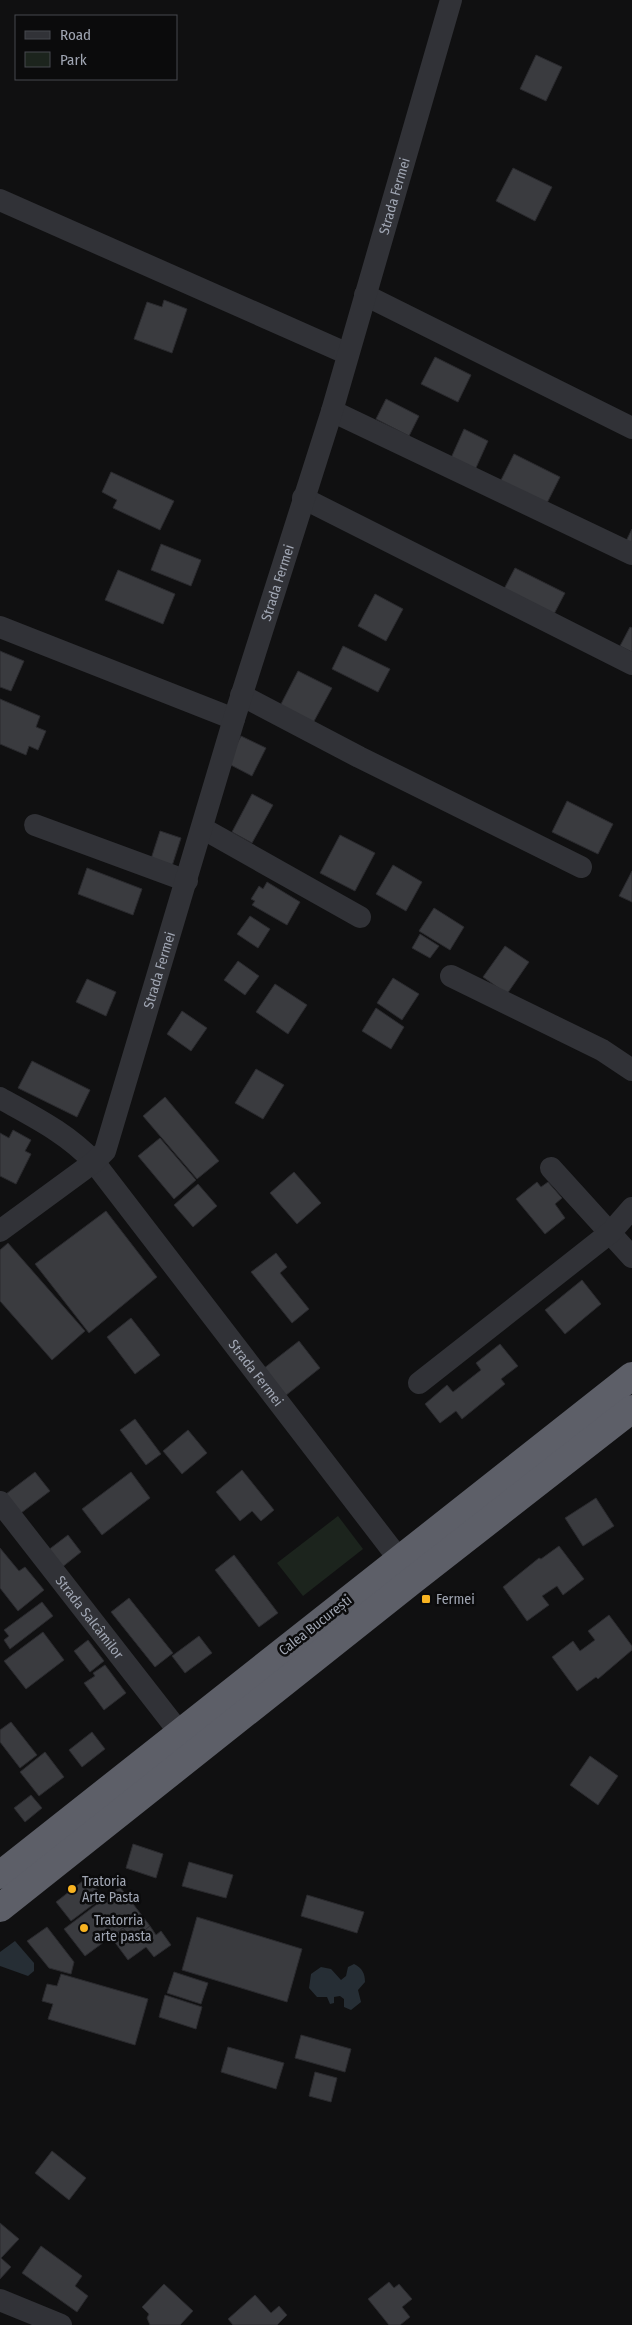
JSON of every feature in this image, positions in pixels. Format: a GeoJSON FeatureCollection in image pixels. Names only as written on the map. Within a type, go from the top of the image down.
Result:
{"type":"FeatureCollection","features":[{"type":"Feature","properties":{"kind":"highway","name":"Calea București"},"geometry":{"type":"LineString","coordinates":[[0,1875],[632,1376]]}},
{"type":"Feature","properties":{"kind":"highway","name":"Calea București"},"geometry":{"type":"LineString","coordinates":[[0,1908],[413,1580],[632,1409]]}},
{"type":"Feature","properties":{"kind":"street","name":"Strada Fermei"},"geometry":{"type":"LineString","coordinates":[[94,1162],[105,1151],[234,719],[332,412],[451,0]]}},
{"type":"Feature","properties":{"kind":"street"},"geometry":{"type":"LineString","coordinates":[[0,200],[348,354]]}},
{"type":"Feature","properties":{"kind":"street"},"geometry":{"type":"LineString","coordinates":[[365,294],[632,428]]}},
{"type":"Feature","properties":{"kind":"street"},"geometry":{"type":"LineString","coordinates":[[332,412],[632,554]]}},
{"type":"Feature","properties":{"kind":"street"},"geometry":{"type":"LineString","coordinates":[[303,498],[632,664]]}},
{"type":"Feature","properties":{"kind":"street"},"geometry":{"type":"LineString","coordinates":[[0,627],[234,719]]}},
{"type":"Feature","properties":{"kind":"street"},"geometry":{"type":"LineString","coordinates":[[242,695],[359,757],[581,867]]}},
{"type":"Feature","properties":{"kind":"street"},"geometry":{"type":"LineString","coordinates":[[35,825],[186,881]]}},
{"type":"Feature","properties":{"kind":"street"},"geometry":{"type":"LineString","coordinates":[[202,828],[360,917]]}},
{"type":"Feature","properties":{"kind":"street"},"geometry":{"type":"LineString","coordinates":[[451,976],[602,1050],[622,1061],[632,1070]]}},
{"type":"Feature","properties":{"kind":"street","name":"Strada Fermei"},"geometry":{"type":"LineString","coordinates":[[0,1098],[63,1133],[80,1146],[94,1162],[399,1559]]}},
{"type":"Feature","properties":{"kind":"street"},"geometry":{"type":"LineString","coordinates":[[0,1231],[94,1162]]}},
{"type":"Feature","properties":{"kind":"street"},"geometry":{"type":"LineString","coordinates":[[551,1168],[632,1257]]}},
{"type":"Feature","properties":{"kind":"street"},"geometry":{"type":"LineString","coordinates":[[419,1383],[611,1232],[632,1208]]}},
{"type":"Feature","properties":{"kind":"street","name":"Strada Salcâmilor"},"geometry":{"type":"LineString","coordinates":[[0,1502],[180,1734]]}},
{"type":"Feature","properties":{"kind":"street"},"geometry":{"type":"LineString","coordinates":[[0,2300],[61,2325]]}},
{"type":"Feature","properties":{"kind":"green space"},"geometry":{"type":"Polygon","coordinates":[[[338,1516],[363,1549],[303,1596],[277,1563],[338,1516]]]}},
{"type":"Feature","properties":{"kind":"shaded area"},"geometry":{"type":"Polygon","coordinates":[[[15,1941],[34,1963],[34,1971],[28,1976],[0,1966],[0,1952],[15,1941]]]}},
{"type":"Feature","properties":{"kind":"shaded area"},"geometry":{"type":"Polygon","coordinates":[[[354,1964],[362,1971],[365,1982],[358,1990],[361,2002],[351,2010],[344,2007],[344,1999],[340,1996],[334,1997],[334,2003],[330,2004],[327,1997],[317,1997],[309,1988],[311,1974],[321,1967],[331,1969],[341,1980],[346,1976],[348,1967],[354,1964]]]}},
{"type":"Feature","properties":{"kind":"building"},"geometry":{"type":"Polygon","coordinates":[[[536,55],[562,67],[546,101],[520,89],[536,55]]]}},
{"type":"Feature","properties":{"kind":"building"},"geometry":{"type":"Polygon","coordinates":[[[513,168],[552,187],[535,221],[496,201],[513,168]]]}},
{"type":"Feature","properties":{"kind":"building"},"geometry":{"type":"Polygon","coordinates":[[[164,300],[187,309],[172,353],[134,339],[147,302],[162,307],[164,300]]]}},
{"type":"Feature","properties":{"kind":"building"},"geometry":{"type":"Polygon","coordinates":[[[435,357],[471,375],[458,402],[421,384],[435,357]]]}},
{"type":"Feature","properties":{"kind":"building"},"geometry":{"type":"Polygon","coordinates":[[[386,399],[419,416],[409,436],[376,419],[386,399]]]}},
{"type":"Feature","properties":{"kind":"building"},"geometry":{"type":"Polygon","coordinates":[[[464,429],[488,441],[475,470],[451,458],[464,429]]]}},
{"type":"Feature","properties":{"kind":"building"},"geometry":{"type":"Polygon","coordinates":[[[514,454],[560,477],[545,507],[499,484],[514,454]]]}},
{"type":"Feature","properties":{"kind":"building"},"geometry":{"type":"Polygon","coordinates":[[[111,472],[174,501],[160,530],[113,508],[117,500],[102,492],[111,472]]]}},
{"type":"Feature","properties":{"kind":"building"},"geometry":{"type":"Polygon","coordinates":[[[632,529],[632,549],[624,545],[632,529]]]}},
{"type":"Feature","properties":{"kind":"building"},"geometry":{"type":"Polygon","coordinates":[[[161,544],[201,560],[191,586],[151,570],[161,544]]]}},
{"type":"Feature","properties":{"kind":"building"},"geometry":{"type":"Polygon","coordinates":[[[515,568],[565,593],[554,614],[504,589],[515,568]]]}},
{"type":"Feature","properties":{"kind":"building"},"geometry":{"type":"Polygon","coordinates":[[[118,570],[175,594],[163,624],[105,600],[118,570]]]}},
{"type":"Feature","properties":{"kind":"building"},"geometry":{"type":"Polygon","coordinates":[[[375,594],[403,609],[386,641],[358,626],[375,594]]]}},
{"type":"Feature","properties":{"kind":"building"},"geometry":{"type":"Polygon","coordinates":[[[630,627],[632,628],[632,652],[620,646],[630,627]]]}},
{"type":"Feature","properties":{"kind":"building"},"geometry":{"type":"Polygon","coordinates":[[[343,646],[390,669],[378,692],[332,669],[343,646]]]}},
{"type":"Feature","properties":{"kind":"building"},"geometry":{"type":"Polygon","coordinates":[[[0,651],[24,661],[11,691],[0,687],[0,651]]]}},
{"type":"Feature","properties":{"kind":"building"},"geometry":{"type":"Polygon","coordinates":[[[298,671],[332,688],[313,723],[280,706],[298,671]]]}},
{"type":"Feature","properties":{"kind":"building"},"geometry":{"type":"Polygon","coordinates":[[[0,699],[40,716],[36,727],[46,731],[38,750],[29,746],[26,755],[0,744],[0,699]]]}},
{"type":"Feature","properties":{"kind":"building"},"geometry":{"type":"Polygon","coordinates":[[[241,736],[266,748],[252,776],[227,763],[241,736]]]}},
{"type":"Feature","properties":{"kind":"building"},"geometry":{"type":"Polygon","coordinates":[[[252,794],[273,805],[252,843],[232,832],[252,794]]]}},
{"type":"Feature","properties":{"kind":"building"},"geometry":{"type":"Polygon","coordinates":[[[567,801],[613,824],[598,854],[552,832],[567,801]]]}},
{"type":"Feature","properties":{"kind":"building"},"geometry":{"type":"Polygon","coordinates":[[[160,831],[181,838],[172,866],[151,859],[160,831]]]}},
{"type":"Feature","properties":{"kind":"building"},"geometry":{"type":"Polygon","coordinates":[[[340,835],[375,853],[355,891],[320,873],[340,835]]]}},
{"type":"Feature","properties":{"kind":"building"},"geometry":{"type":"Polygon","coordinates":[[[393,865],[422,882],[406,911],[376,894],[393,865]]]}},
{"type":"Feature","properties":{"kind":"building"},"geometry":{"type":"Polygon","coordinates":[[[87,868],[142,889],[133,915],[78,894],[87,868]]]}},
{"type":"Feature","properties":{"kind":"building"},"geometry":{"type":"Polygon","coordinates":[[[632,871],[632,902],[619,896],[632,871]]]}},
{"type":"Feature","properties":{"kind":"building"},"geometry":{"type":"Polygon","coordinates":[[[267,882],[300,902],[287,925],[252,905],[255,901],[251,899],[259,886],[263,889],[267,882]]]}},
{"type":"Feature","properties":{"kind":"building"},"geometry":{"type":"Polygon","coordinates":[[[434,908],[464,927],[450,950],[419,931],[434,908]]]}},
{"type":"Feature","properties":{"kind":"building"},"geometry":{"type":"Polygon","coordinates":[[[250,916],[270,929],[258,948],[237,934],[250,916]]]}},
{"type":"Feature","properties":{"kind":"building"},"geometry":{"type":"Polygon","coordinates":[[[420,934],[439,946],[430,958],[412,948],[420,934]]]}},
{"type":"Feature","properties":{"kind":"building"},"geometry":{"type":"Polygon","coordinates":[[[505,946],[529,962],[507,994],[483,977],[505,946]]]}},
{"type":"Feature","properties":{"kind":"building"},"geometry":{"type":"Polygon","coordinates":[[[238,961],[259,976],[245,995],[224,980],[238,961]]]}},
{"type":"Feature","properties":{"kind":"building"},"geometry":{"type":"Polygon","coordinates":[[[393,978],[419,994],[402,1020],[377,1003],[393,978]]]}},
{"type":"Feature","properties":{"kind":"building"},"geometry":{"type":"Polygon","coordinates":[[[87,979],[116,992],[106,1016],[76,1002],[87,979]]]}},
{"type":"Feature","properties":{"kind":"building"},"geometry":{"type":"Polygon","coordinates":[[[275,984],[307,1005],[288,1034],[256,1012],[275,984]]]}},
{"type":"Feature","properties":{"kind":"building"},"geometry":{"type":"Polygon","coordinates":[[[376,1008],[404,1027],[391,1049],[362,1031],[376,1008]]]}},
{"type":"Feature","properties":{"kind":"building"},"geometry":{"type":"Polygon","coordinates":[[[182,1011],[207,1028],[191,1051],[167,1034],[182,1011]]]}},
{"type":"Feature","properties":{"kind":"building"},"geometry":{"type":"Polygon","coordinates":[[[32,1061],[90,1090],[77,1117],[18,1088],[32,1061]]]}},
{"type":"Feature","properties":{"kind":"building"},"geometry":{"type":"Polygon","coordinates":[[[256,1069],[284,1085],[263,1119],[235,1103],[256,1069]]]}},
{"type":"Feature","properties":{"kind":"building"},"geometry":{"type":"Polygon","coordinates":[[[165,1097],[219,1161],[197,1179],[143,1116],[165,1097]]]}},
{"type":"Feature","properties":{"kind":"building"},"geometry":{"type":"Polygon","coordinates":[[[13,1130],[31,1140],[25,1151],[31,1154],[16,1184],[0,1176],[0,1133],[9,1138],[13,1130]]]}},
{"type":"Feature","properties":{"kind":"building"},"geometry":{"type":"Polygon","coordinates":[[[160,1138],[196,1180],[174,1199],[138,1156],[160,1138]]]}},
{"type":"Feature","properties":{"kind":"building"},"geometry":{"type":"Polygon","coordinates":[[[294,1172],[321,1203],[297,1224],[270,1193],[294,1172]]]}},
{"type":"Feature","properties":{"kind":"building"},"geometry":{"type":"Polygon","coordinates":[[[537,1182],[541,1187],[548,1182],[562,1198],[555,1204],[565,1218],[545,1234],[516,1199],[537,1182]]]}},
{"type":"Feature","properties":{"kind":"building"},"geometry":{"type":"Polygon","coordinates":[[[198,1184],[217,1206],[193,1227],[174,1205],[198,1184]]]}},
{"type":"Feature","properties":{"kind":"building"},"geometry":{"type":"Polygon","coordinates":[[[106,1211],[157,1277],[89,1333],[35,1264],[106,1211]]]}},
{"type":"Feature","properties":{"kind":"building"},"geometry":{"type":"Polygon","coordinates":[[[8,1243],[85,1331],[52,1360],[0,1301],[0,1250],[8,1243]]]}},
{"type":"Feature","properties":{"kind":"building"},"geometry":{"type":"Polygon","coordinates":[[[276,1253],[287,1267],[280,1273],[309,1309],[292,1323],[251,1272],[276,1253]]]}},
{"type":"Feature","properties":{"kind":"building"},"geometry":{"type":"Polygon","coordinates":[[[582,1280],[601,1304],[565,1334],[545,1310],[582,1280]]]}},
{"type":"Feature","properties":{"kind":"building"},"geometry":{"type":"Polygon","coordinates":[[[131,1318],[160,1355],[135,1374],[107,1337],[131,1318]]]}},
{"type":"Feature","properties":{"kind":"building"},"geometry":{"type":"Polygon","coordinates":[[[299,1341],[320,1368],[285,1396],[263,1369],[299,1341]]]}},
{"type":"Feature","properties":{"kind":"building"},"geometry":{"type":"Polygon","coordinates":[[[500,1344],[518,1366],[501,1379],[505,1384],[462,1419],[456,1411],[440,1423],[425,1404],[447,1385],[453,1392],[481,1370],[476,1363],[500,1344]]]}},
{"type":"Feature","properties":{"kind":"building"},"geometry":{"type":"Polygon","coordinates":[[[135,1419],[161,1454],[146,1465],[120,1430],[135,1419]]]}},
{"type":"Feature","properties":{"kind":"building"},"geometry":{"type":"Polygon","coordinates":[[[188,1430],[207,1453],[182,1474],[163,1451],[188,1430]]]}},
{"type":"Feature","properties":{"kind":"building"},"geometry":{"type":"Polygon","coordinates":[[[242,1470],[274,1510],[261,1521],[252,1511],[240,1521],[216,1492],[242,1470]]]}},
{"type":"Feature","properties":{"kind":"building"},"geometry":{"type":"Polygon","coordinates":[[[35,1472],[50,1491],[21,1513],[6,1494],[35,1472]]]}},
{"type":"Feature","properties":{"kind":"building"},"geometry":{"type":"Polygon","coordinates":[[[131,1472],[150,1498],[102,1535],[82,1509],[131,1472]]]}},
{"type":"Feature","properties":{"kind":"building"},"geometry":{"type":"Polygon","coordinates":[[[596,1498],[614,1526],[583,1546],[565,1518],[596,1498]]]}},
{"type":"Feature","properties":{"kind":"building"},"geometry":{"type":"Polygon","coordinates":[[[68,1535],[81,1552],[56,1572],[43,1554],[68,1535]]]}},
{"type":"Feature","properties":{"kind":"building"},"geometry":{"type":"Polygon","coordinates":[[[559,1546],[584,1579],[563,1595],[557,1586],[542,1596],[549,1605],[527,1621],[503,1587],[539,1558],[541,1559],[559,1546]]]}},
{"type":"Feature","properties":{"kind":"building"},"geometry":{"type":"Polygon","coordinates":[[[0,1548],[19,1571],[25,1567],[44,1590],[18,1611],[0,1588],[0,1548]]]}},
{"type":"Feature","properties":{"kind":"building"},"geometry":{"type":"Polygon","coordinates":[[[234,1555],[278,1613],[259,1627],[215,1570],[234,1555]]]}},
{"type":"Feature","properties":{"kind":"building"},"geometry":{"type":"Polygon","coordinates":[[[129,1598],[173,1653],[155,1667],[111,1612],[129,1598]]]}},
{"type":"Feature","properties":{"kind":"building"},"geometry":{"type":"Polygon","coordinates":[[[42,1602],[53,1616],[10,1649],[4,1640],[9,1636],[4,1630],[42,1602]]]}},
{"type":"Feature","properties":{"kind":"building"},"geometry":{"type":"Polygon","coordinates":[[[609,1615],[632,1646],[632,1650],[598,1679],[596,1677],[577,1691],[552,1657],[573,1641],[580,1651],[595,1640],[588,1631],[609,1615]]]}},
{"type":"Feature","properties":{"kind":"building"},"geometry":{"type":"Polygon","coordinates":[[[43,1632],[64,1660],[26,1689],[4,1661],[43,1632]]]}},
{"type":"Feature","properties":{"kind":"building"},"geometry":{"type":"Polygon","coordinates":[[[199,1636],[212,1653],[185,1673],[172,1656],[199,1636]]]}},
{"type":"Feature","properties":{"kind":"building"},"geometry":{"type":"Polygon","coordinates":[[[88,1640],[104,1661],[90,1672],[74,1651],[88,1640]]]}},
{"type":"Feature","properties":{"kind":"building"},"geometry":{"type":"Polygon","coordinates":[[[105,1665],[126,1693],[104,1710],[84,1683],[95,1676],[93,1673],[105,1665]]]}},
{"type":"Feature","properties":{"kind":"building"},"geometry":{"type":"Polygon","coordinates":[[[11,1722],[37,1755],[20,1768],[0,1742],[0,1730],[11,1722]]]}},
{"type":"Feature","properties":{"kind":"building"},"geometry":{"type":"Polygon","coordinates":[[[92,1732],[105,1749],[82,1767],[69,1750],[92,1732]]]}},
{"type":"Feature","properties":{"kind":"building"},"geometry":{"type":"Polygon","coordinates":[[[45,1752],[64,1777],[39,1796],[20,1772],[45,1752]]]}},
{"type":"Feature","properties":{"kind":"building"},"geometry":{"type":"Polygon","coordinates":[[[590,1756],[618,1776],[598,1805],[570,1785],[590,1756]]]}},
{"type":"Feature","properties":{"kind":"building"},"geometry":{"type":"Polygon","coordinates":[[[31,1795],[42,1808],[25,1822],[14,1808],[31,1795]]]}},
{"type":"Feature","properties":{"kind":"building"},"geometry":{"type":"Polygon","coordinates":[[[133,1844],[163,1854],[156,1878],[126,1868],[133,1844]]]}},
{"type":"Feature","properties":{"kind":"building"},"geometry":{"type":"Polygon","coordinates":[[[189,1862],[233,1875],[226,1898],[182,1886],[189,1862]]]}},
{"type":"Feature","properties":{"kind":"building"},"geometry":{"type":"Polygon","coordinates":[[[88,1877],[103,1897],[71,1921],[56,1902],[88,1877]]]}},
{"type":"Feature","properties":{"kind":"building"},"geometry":{"type":"Polygon","coordinates":[[[120,1887],[150,1926],[132,1940],[123,1928],[85,1956],[64,1929],[120,1887]]]}},
{"type":"Feature","properties":{"kind":"building"},"geometry":{"type":"Polygon","coordinates":[[[307,1895],[364,1912],[357,1933],[301,1916],[307,1895]]]}},
{"type":"Feature","properties":{"kind":"building"},"geometry":{"type":"Polygon","coordinates":[[[197,1917],[302,1949],[287,2002],[182,1970],[197,1917]]]}},
{"type":"Feature","properties":{"kind":"building"},"geometry":{"type":"Polygon","coordinates":[[[150,1926],[156,1935],[161,1931],[171,1945],[154,1957],[146,1947],[128,1960],[111,1937],[123,1928],[132,1940],[150,1926]]]}},
{"type":"Feature","properties":{"kind":"building"},"geometry":{"type":"Polygon","coordinates":[[[47,1927],[74,1962],[71,1974],[49,1968],[27,1941],[47,1927]]]}},
{"type":"Feature","properties":{"kind":"building"},"geometry":{"type":"Polygon","coordinates":[[[174,1972],[208,1983],[201,2004],[167,1993],[174,1972]]]}},
{"type":"Feature","properties":{"kind":"building"},"geometry":{"type":"Polygon","coordinates":[[[61,1974],[148,1999],[135,2045],[48,2019],[53,2004],[42,2001],[47,1984],[57,1986],[61,1974]]]}},
{"type":"Feature","properties":{"kind":"building"},"geometry":{"type":"Polygon","coordinates":[[[165,1995],[202,2007],[196,2029],[159,2017],[165,1995]]]}},
{"type":"Feature","properties":{"kind":"building"},"geometry":{"type":"Polygon","coordinates":[[[301,2035],[351,2049],[345,2072],[295,2058],[301,2035]]]}},
{"type":"Feature","properties":{"kind":"building"},"geometry":{"type":"Polygon","coordinates":[[[228,2047],[284,2063],[276,2089],[221,2072],[228,2047]]]}},
{"type":"Feature","properties":{"kind":"building"},"geometry":{"type":"Polygon","coordinates":[[[315,2072],[337,2078],[331,2102],[309,2096],[315,2072]]]}},
{"type":"Feature","properties":{"kind":"building"},"geometry":{"type":"Polygon","coordinates":[[[52,2151],[86,2178],[69,2200],[35,2173],[52,2151]]]}},
{"type":"Feature","properties":{"kind":"building"},"geometry":{"type":"Polygon","coordinates":[[[0,2223],[19,2239],[1,2258],[11,2267],[0,2279],[0,2223]]]}},
{"type":"Feature","properties":{"kind":"building"},"geometry":{"type":"Polygon","coordinates":[[[41,2246],[82,2276],[75,2286],[88,2296],[77,2312],[22,2273],[41,2246]]]}},
{"type":"Feature","properties":{"kind":"building"},"geometry":{"type":"Polygon","coordinates":[[[389,2282],[394,2288],[399,2284],[412,2299],[402,2307],[410,2317],[400,2325],[389,2325],[368,2299],[389,2282]]]}},
{"type":"Feature","properties":{"kind":"building"},"geometry":{"type":"Polygon","coordinates":[[[164,2284],[193,2311],[180,2325],[150,2325],[147,2318],[149,2314],[142,2307],[164,2284]]]}},
{"type":"Feature","properties":{"kind":"building"},"geometry":{"type":"Polygon","coordinates":[[[255,2295],[271,2313],[279,2306],[287,2315],[277,2325],[233,2325],[228,2319],[255,2295]]]}},
{"type":"Feature","properties":{"kind":"place","name":"Fermei"},"geometry":{"type":"Point","coordinates":[426,1599]}},
{"type":"Feature","properties":{"kind":"place","name":"Tratoria Arte Pasta"},"geometry":{"type":"Point","coordinates":[72,1889]}},
{"type":"Feature","properties":{"kind":"place","name":"Tratorria arte pasta"},"geometry":{"type":"Point","coordinates":[84,1928]}}]}
